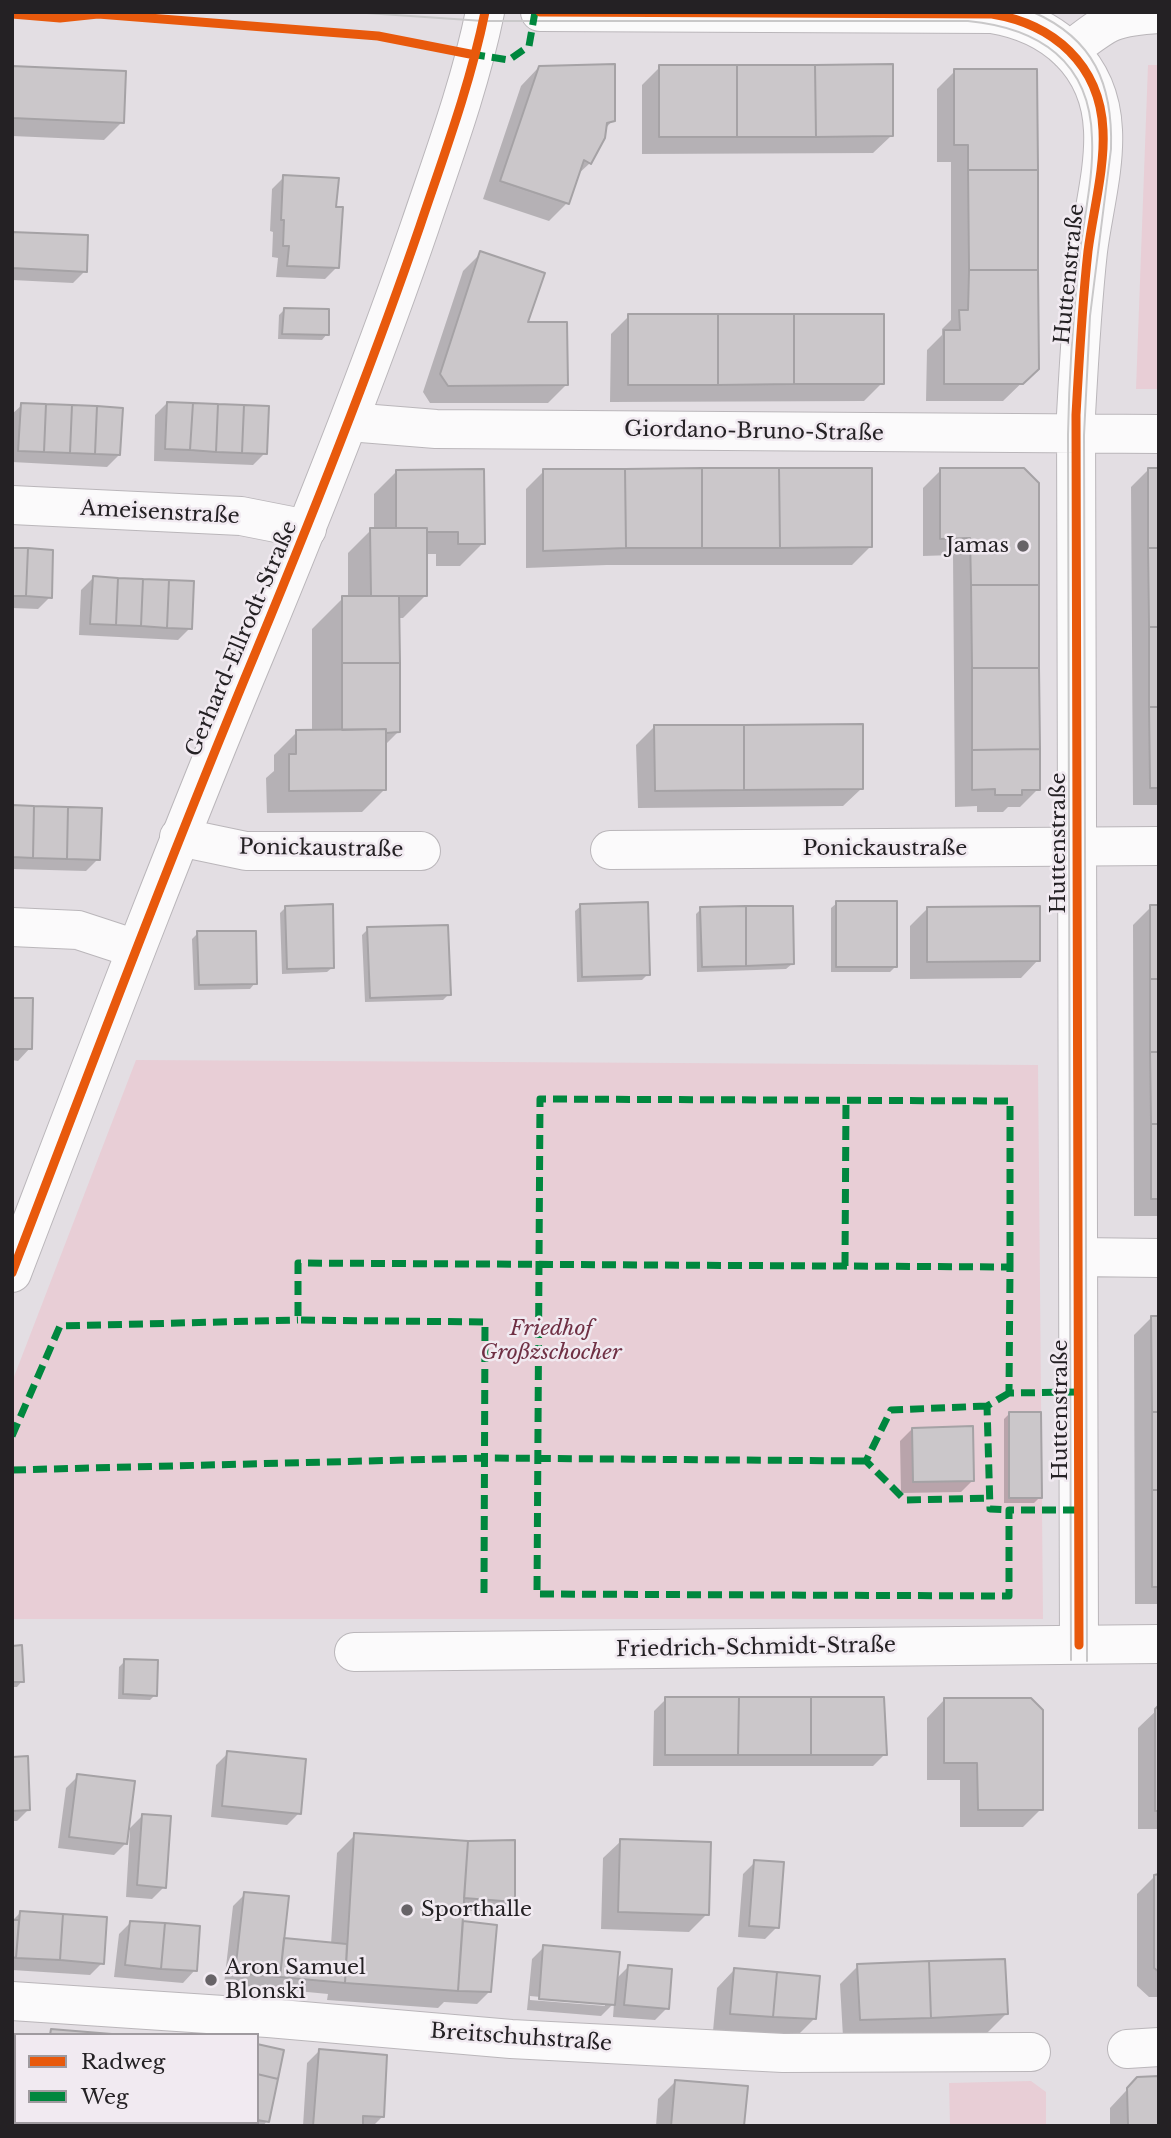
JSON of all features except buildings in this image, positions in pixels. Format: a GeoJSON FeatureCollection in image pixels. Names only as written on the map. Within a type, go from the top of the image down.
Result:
{"type":"FeatureCollection","features":[{"type":"Feature","properties":{"kind":"street","name":"Gerhard-Ellrodt-Straße"},"geometry":{"type":"LineString","coordinates":[[12,1273],[179,836],[307,529],[393,306],[468,82],[485,12]]}},
{"type":"Feature","properties":{"kind":"street","name":"Huttenstraße"},"geometry":{"type":"LineString","coordinates":[[540,12],[992,14],[1034,25],[1053,36],[1069,51],[1090,80],[1099,104],[1103,131],[1082,311],[1076,435],[1079,1645]]}},
{"type":"Feature","properties":{"kind":"street"},"geometry":{"type":"LineString","coordinates":[[1069,51],[1102,24],[1111,20],[1159,14]]}},
{"type":"Feature","properties":{"kind":"street","name":"Giordano-Bruno-Straße"},"geometry":{"type":"LineString","coordinates":[[349,422],[436,429],[1159,434]]}},
{"type":"Feature","properties":{"kind":"street","name":"Ameisenstraße"},"geometry":{"type":"LineString","coordinates":[[12,505],[241,516],[307,529]]}},
{"type":"Feature","properties":{"kind":"street","name":"Ponickaustraße"},"geometry":{"type":"LineString","coordinates":[[179,836],[246,851],[421,851]]}},
{"type":"Feature","properties":{"kind":"street","name":"Ponickaustraße"},"geometry":{"type":"LineString","coordinates":[[610,850],[1159,846]]}},
{"type":"Feature","properties":{"kind":"street"},"geometry":{"type":"LineString","coordinates":[[12,927],[78,930],[136,949]]}},
{"type":"Feature","properties":{"kind":"street"},"geometry":{"type":"LineString","coordinates":[[1078,1257],[1159,1258]]}},
{"type":"Feature","properties":{"kind":"street","name":"Friedrich-Schmidt-Straße"},"geometry":{"type":"LineString","coordinates":[[354,1652],[1159,1644]]}},
{"type":"Feature","properties":{"kind":"street","name":"Breitschuhstraße"},"geometry":{"type":"LineString","coordinates":[[12,2001],[268,2018],[511,2039],[783,2053],[1031,2052]]}},
{"type":"Feature","properties":{"kind":"green space"},"geometry":{"type":"Polygon","coordinates":[[[1148,65],[1159,65],[1159,389],[1136,389],[1148,65]]]}},
{"type":"Feature","properties":{"kind":"green space","name":"Friedhof Großzschocher"},"geometry":{"type":"Polygon","coordinates":[[[136,1060],[1038,1065],[1043,1619],[12,1619],[12,1382],[136,1060]]]}},
{"type":"Feature","properties":{"kind":"green space"},"geometry":{"type":"Polygon","coordinates":[[[1031,2081],[1046,2092],[1046,2126],[950,2126],[949,2083],[1031,2081]]]}},
{"type":"Feature","properties":{"kind":"tram line"},"geometry":{"type":"LineString","coordinates":[[352,12],[483,21],[968,21],[1017,31],[1038,41],[1056,53],[1071,69],[1082,88],[1089,111],[1092,153],[1075,304],[1068,435],[1071,1660]]}},
{"type":"Feature","properties":{"kind":"tram line"},"geometry":{"type":"LineString","coordinates":[[1033,12],[1071,36],[1096,66],[1103,84],[1111,126],[1111,149],[1090,316],[1084,435],[1087,1661]]}},
{"type":"Feature","properties":{"kind":"marked path"},"geometry":{"type":"LineString","coordinates":[[471,54],[509,60],[529,46],[535,12]]}},
{"type":"Feature","properties":{"kind":"marked path"},"geometry":{"type":"LineString","coordinates":[[1010,1267],[1010,1101],[540,1099],[537,1594],[1009,1596],[1009,1510],[1079,1510]]}},
{"type":"Feature","properties":{"kind":"marked path"},"geometry":{"type":"LineString","coordinates":[[845,1266],[846,1100]]}},
{"type":"Feature","properties":{"kind":"marked path"},"geometry":{"type":"LineString","coordinates":[[484,1593],[485,1322],[298,1320],[298,1263],[1010,1267],[1009,1393],[1079,1392]]}},
{"type":"Feature","properties":{"kind":"marked path"},"geometry":{"type":"LineString","coordinates":[[12,1436],[60,1326],[298,1320]]}},
{"type":"Feature","properties":{"kind":"marked path"},"geometry":{"type":"LineString","coordinates":[[1009,1393],[987,1406],[990,1509],[1009,1510]]}},
{"type":"Feature","properties":{"kind":"marked path"},"geometry":{"type":"LineString","coordinates":[[987,1406],[891,1410],[866,1461],[905,1500],[990,1498]]}},
{"type":"Feature","properties":{"kind":"marked path"},"geometry":{"type":"LineString","coordinates":[[12,1470],[484,1458],[866,1461]]}},
{"type":"Feature","properties":{"kind":"cycle path"},"geometry":{"type":"LineString","coordinates":[[12,1273],[163,882],[362,386],[447,146],[472,66],[485,12]]}},
{"type":"Feature","properties":{"kind":"cycle path"},"geometry":{"type":"LineString","coordinates":[[540,12],[992,14],[1035,27],[1069,51],[1083,67],[1100,106],[1103,145],[1086,271],[1076,415],[1079,1645]]}},
{"type":"Feature","properties":{"kind":"cycle path"},"geometry":{"type":"LineString","coordinates":[[12,14],[60,18],[98,14],[378,36],[475,55]]}},
{"type":"Feature","properties":{"kind":"place","name":"Jamas"},"geometry":{"type":"Point","coordinates":[1023,546]}},
{"type":"Feature","properties":{"kind":"place","name":"Sporthalle"},"geometry":{"type":"Point","coordinates":[407,1910]}},
{"type":"Feature","properties":{"kind":"place","name":"Aron Samuel Blonski"},"geometry":{"type":"Point","coordinates":[211,1980]}}]}
